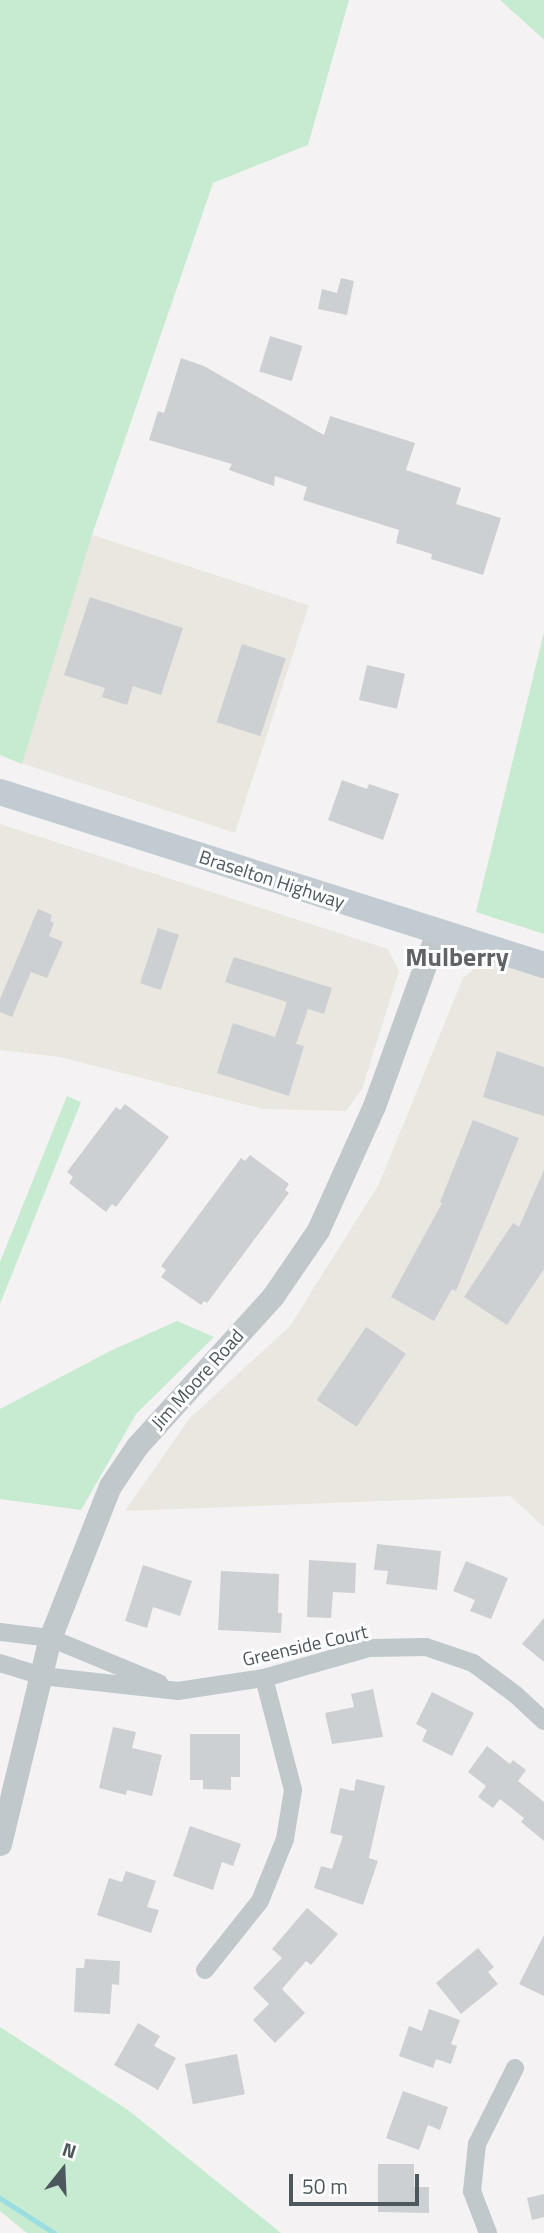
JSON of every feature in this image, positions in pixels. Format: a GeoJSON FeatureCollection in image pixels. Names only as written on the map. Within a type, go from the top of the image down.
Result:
{"type":"FeatureCollection","features":[{"type":"Feature","properties":{"kind":"main road","name":"Braselton Highway"},"geometry":{"type":"LineString","coordinates":[[0,792],[544,965]]}},
{"type":"Feature","properties":{"kind":"street","name":"Jim Moore Road"},"geometry":{"type":"LineString","coordinates":[[0,1844],[50,1638],[110,1486],[137,1446],[273,1296],[318,1230],[374,1106],[437,932]]}},
{"type":"Feature","properties":{"kind":"street"},"geometry":{"type":"LineString","coordinates":[[0,1632],[50,1638],[178,1690]]}},
{"type":"Feature","properties":{"kind":"street","name":"Greenside Court"},"geometry":{"type":"LineString","coordinates":[[0,1663],[42,1676],[178,1690],[264,1678],[369,1648],[426,1647],[473,1663],[516,1695],[544,1721]]}},
{"type":"Feature","properties":{"kind":"street"},"geometry":{"type":"LineString","coordinates":[[205,1969],[260,1901],[285,1839],[293,1790],[264,1678]]}},
{"type":"Feature","properties":{"kind":"street"},"geometry":{"type":"LineString","coordinates":[[488,2233],[472,2191],[477,2144],[515,2067]]}},
{"type":"Feature","properties":{"kind":"shaded area"},"geometry":{"type":"Polygon","coordinates":[[[92,535],[309,605],[235,833],[18,762],[92,535]]]}},
{"type":"Feature","properties":{"kind":"shaded area"},"geometry":{"type":"Polygon","coordinates":[[[0,824],[388,949],[399,971],[362,1089],[346,1111],[263,1109],[60,1057],[0,1050],[0,824]]]}},
{"type":"Feature","properties":{"kind":"shaded area"},"geometry":{"type":"Polygon","coordinates":[[[490,956],[544,973],[544,1527],[510,1496],[125,1511],[189,1419],[290,1326],[379,1184],[463,978],[490,956]]]}},
{"type":"Feature","properties":{"kind":"green space"},"geometry":{"type":"Polygon","coordinates":[[[0,0],[349,0],[308,145],[213,183],[92,535],[22,764],[0,755],[0,0]]]}},
{"type":"Feature","properties":{"kind":"green space"},"geometry":{"type":"Polygon","coordinates":[[[500,0],[544,0],[544,40],[540,36],[500,0]]]}},
{"type":"Feature","properties":{"kind":"green space"},"geometry":{"type":"Polygon","coordinates":[[[544,632],[544,934],[476,912],[544,632]]]}},
{"type":"Feature","properties":{"kind":"green space"},"geometry":{"type":"Polygon","coordinates":[[[67,1096],[81,1102],[0,1304],[0,1262],[67,1096]]]}},
{"type":"Feature","properties":{"kind":"green space"},"geometry":{"type":"Polygon","coordinates":[[[177,1321],[214,1337],[136,1414],[81,1510],[0,1499],[0,1409],[110,1351],[177,1321]]]}},
{"type":"Feature","properties":{"kind":"green space"},"geometry":{"type":"Polygon","coordinates":[[[0,2027],[128,2110],[281,2233],[27,2233],[0,2211],[0,2027]]]}},
{"type":"Feature","properties":{"kind":"building"},"geometry":{"type":"Polygon","coordinates":[[[341,278],[354,281],[347,315],[318,309],[322,289],[337,293],[341,278]]]}},
{"type":"Feature","properties":{"kind":"building"},"geometry":{"type":"Polygon","coordinates":[[[270,336],[303,346],[292,381],[259,371],[270,336]]]}},
{"type":"Feature","properties":{"kind":"building"},"geometry":{"type":"Polygon","coordinates":[[[181,358],[204,366],[324,435],[330,416],[415,443],[406,470],[461,488],[456,504],[501,518],[483,575],[431,559],[432,554],[396,543],[399,530],[303,500],[307,487],[275,476],[274,486],[229,470],[232,464],[149,440],[158,411],[164,413],[181,358]]]}},
{"type":"Feature","properties":{"kind":"building"},"geometry":{"type":"Polygon","coordinates":[[[90,597],[183,628],[161,695],[133,686],[127,705],[102,697],[105,688],[64,675],[90,597]]]}},
{"type":"Feature","properties":{"kind":"building"},"geometry":{"type":"Polygon","coordinates":[[[242,644],[286,658],[260,736],[217,722],[242,644]]]}},
{"type":"Feature","properties":{"kind":"building"},"geometry":{"type":"Polygon","coordinates":[[[367,665],[405,674],[397,709],[359,700],[367,665]]]}},
{"type":"Feature","properties":{"kind":"building"},"geometry":{"type":"Polygon","coordinates":[[[342,780],[367,789],[369,784],[399,794],[383,840],[328,820],[342,780]]]}},
{"type":"Feature","properties":{"kind":"building"},"geometry":{"type":"Polygon","coordinates":[[[38,909],[52,915],[50,921],[54,923],[49,936],[63,942],[47,978],[31,972],[12,1017],[0,1012],[0,999],[38,909]]]}},
{"type":"Feature","properties":{"kind":"building"},"geometry":{"type":"Polygon","coordinates":[[[158,928],[179,935],[161,990],[140,983],[158,928]]]}},
{"type":"Feature","properties":{"kind":"building"},"geometry":{"type":"Polygon","coordinates":[[[234,957],[332,988],[324,1014],[308,1009],[296,1044],[304,1046],[289,1096],[217,1073],[233,1023],[275,1037],[287,1002],[225,982],[234,957]]]}},
{"type":"Feature","properties":{"kind":"building"},"geometry":{"type":"Polygon","coordinates":[[[497,1051],[544,1067],[544,1116],[483,1097],[497,1051]]]}},
{"type":"Feature","properties":{"kind":"building"},"geometry":{"type":"Polygon","coordinates":[[[125,1104],[169,1137],[116,1207],[112,1204],[106,1212],[69,1183],[73,1177],[67,1172],[116,1107],[120,1110],[125,1104]]]}},
{"type":"Feature","properties":{"kind":"building"},"geometry":{"type":"Polygon","coordinates":[[[473,1120],[519,1138],[456,1291],[452,1289],[434,1321],[391,1297],[442,1203],[440,1202],[473,1120]]]}},
{"type":"Feature","properties":{"kind":"building"},"geometry":{"type":"Polygon","coordinates":[[[250,1155],[289,1184],[285,1190],[289,1193],[207,1303],[204,1301],[201,1305],[161,1277],[166,1270],[161,1266],[241,1158],[245,1161],[250,1155]]]}},
{"type":"Feature","properties":{"kind":"building"},"geometry":{"type":"Polygon","coordinates":[[[544,1170],[544,1269],[507,1325],[464,1297],[513,1223],[519,1227],[544,1170]]]}},
{"type":"Feature","properties":{"kind":"building"},"geometry":{"type":"Polygon","coordinates":[[[366,1327],[406,1354],[357,1427],[317,1400],[366,1327]]]}},
{"type":"Feature","properties":{"kind":"building"},"geometry":{"type":"Polygon","coordinates":[[[377,1544],[441,1551],[437,1590],[386,1584],[388,1571],[374,1570],[377,1544]]]}},
{"type":"Feature","properties":{"kind":"building"},"geometry":{"type":"Polygon","coordinates":[[[309,1560],[356,1563],[355,1593],[333,1592],[331,1618],[307,1617],[309,1560]]]}},
{"type":"Feature","properties":{"kind":"building"},"geometry":{"type":"Polygon","coordinates":[[[466,1561],[508,1578],[491,1619],[470,1611],[475,1600],[453,1591],[466,1561]]]}},
{"type":"Feature","properties":{"kind":"building"},"geometry":{"type":"Polygon","coordinates":[[[143,1565],[192,1581],[180,1616],[153,1607],[147,1628],[125,1621],[143,1565]]]}},
{"type":"Feature","properties":{"kind":"building"},"geometry":{"type":"Polygon","coordinates":[[[221,1571],[279,1574],[278,1613],[282,1613],[281,1633],[218,1630],[221,1571]]]}},
{"type":"Feature","properties":{"kind":"building"},"geometry":{"type":"Polygon","coordinates":[[[544,1618],[544,1662],[522,1644],[544,1618]]]}},
{"type":"Feature","properties":{"kind":"building"},"geometry":{"type":"Polygon","coordinates":[[[373,1689],[383,1737],[332,1744],[325,1713],[354,1707],[351,1694],[373,1689]]]}},
{"type":"Feature","properties":{"kind":"building"},"geometry":{"type":"Polygon","coordinates":[[[432,1692],[474,1713],[452,1756],[422,1741],[427,1730],[416,1724],[432,1692]]]}},
{"type":"Feature","properties":{"kind":"building"},"geometry":{"type":"Polygon","coordinates":[[[113,1727],[136,1732],[132,1748],[162,1755],[152,1796],[127,1790],[126,1795],[99,1788],[113,1727]]]}},
{"type":"Feature","properties":{"kind":"building"},"geometry":{"type":"Polygon","coordinates":[[[190,1734],[240,1734],[240,1777],[231,1777],[231,1790],[203,1789],[203,1780],[190,1780],[190,1734]]]}},
{"type":"Feature","properties":{"kind":"building"},"geometry":{"type":"Polygon","coordinates":[[[487,1746],[510,1764],[513,1760],[526,1770],[518,1781],[544,1802],[544,1841],[521,1822],[524,1818],[500,1799],[493,1808],[478,1797],[486,1786],[468,1772],[487,1746]]]}},
{"type":"Feature","properties":{"kind":"building"},"geometry":{"type":"Polygon","coordinates":[[[356,1779],[385,1786],[369,1858],[378,1861],[363,1905],[314,1888],[321,1866],[332,1869],[343,1836],[330,1833],[340,1788],[354,1791],[356,1779]]]}},
{"type":"Feature","properties":{"kind":"building"},"geometry":{"type":"Polygon","coordinates":[[[190,1826],[241,1844],[233,1866],[222,1862],[213,1890],[173,1876],[190,1826]]]}},
{"type":"Feature","properties":{"kind":"building"},"geometry":{"type":"Polygon","coordinates":[[[126,1871],[156,1881],[147,1907],[159,1910],[151,1933],[97,1915],[109,1878],[122,1882],[126,1871]]]}},
{"type":"Feature","properties":{"kind":"building"},"geometry":{"type":"Polygon","coordinates":[[[307,1908],[338,1934],[311,1965],[306,1961],[282,1989],[305,2013],[275,2043],[253,2020],[269,2004],[253,1988],[282,1958],[272,1949],[307,1908]]]}},
{"type":"Feature","properties":{"kind":"building"},"geometry":{"type":"Polygon","coordinates":[[[544,1935],[544,1996],[519,1984],[544,1935]]]}},
{"type":"Feature","properties":{"kind":"building"},"geometry":{"type":"Polygon","coordinates":[[[478,1948],[494,1967],[488,1972],[498,1984],[461,2014],[436,1983],[478,1948]]]}},
{"type":"Feature","properties":{"kind":"building"},"geometry":{"type":"Polygon","coordinates":[[[85,1959],[120,1961],[119,1985],[112,1984],[110,2014],[74,2012],[76,1968],[84,1968],[85,1959]]]}},
{"type":"Feature","properties":{"kind":"building"},"geometry":{"type":"Polygon","coordinates":[[[429,2009],[460,2020],[451,2044],[457,2046],[451,2064],[436,2059],[433,2068],[399,2056],[409,2026],[422,2031],[429,2009]]]}},
{"type":"Feature","properties":{"kind":"building"},"geometry":{"type":"Polygon","coordinates":[[[138,2023],[160,2036],[154,2046],[176,2058],[158,2090],[114,2065],[138,2023]]]}},
{"type":"Feature","properties":{"kind":"building"},"geometry":{"type":"Polygon","coordinates":[[[237,2054],[245,2094],[193,2104],[185,2064],[237,2054]]]}},
{"type":"Feature","properties":{"kind":"building"},"geometry":{"type":"Polygon","coordinates":[[[403,2091],[448,2107],[440,2130],[428,2125],[419,2150],[386,2138],[403,2091]]]}},
{"type":"Feature","properties":{"kind":"building"},"geometry":{"type":"Polygon","coordinates":[[[378,2164],[414,2164],[414,2187],[429,2187],[429,2213],[378,2212],[378,2164]]]}},
{"type":"Feature","properties":{"kind":"building"},"geometry":{"type":"Polygon","coordinates":[[[544,2194],[544,2217],[532,2220],[527,2198],[544,2194]]]}},
{"type":"Feature","properties":{"kind":"waterway"},"geometry":{"type":"LineString","coordinates":[[0,2198],[54,2233]]}},
{"type":"Feature","properties":{"kind":"district","name":"Mulberry"},"geometry":{"type":"Point","coordinates":[457,957]}}]}
